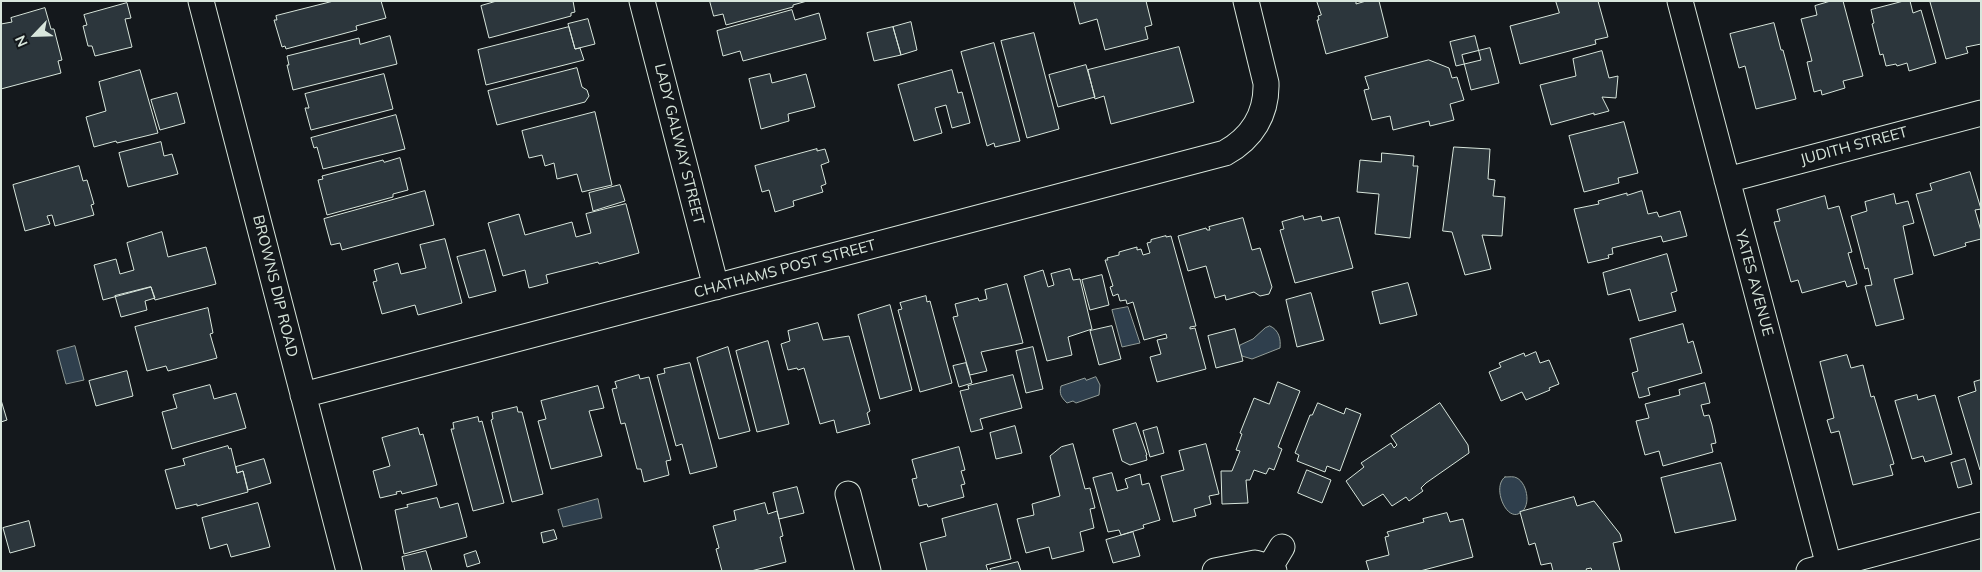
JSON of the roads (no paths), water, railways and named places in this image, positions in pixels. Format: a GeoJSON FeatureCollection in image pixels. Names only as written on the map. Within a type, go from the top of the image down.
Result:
{"type":"FeatureCollection","features":[{"type":"Feature","properties":{"kind":"street","name":"BROWNS DIP ROAD"},"geometry":{"type":"LineString","coordinates":[[201,1],[349,571]]}},
{"type":"Feature","properties":{"kind":"street","name":"LADY GALWAY STREET"},"geometry":{"type":"LineString","coordinates":[[642,1],[716,287]]}},
{"type":"Feature","properties":{"kind":"street","name":"CHATHAMS POST STREET"},"geometry":{"type":"LineString","coordinates":[[303,395],[1216,156],[1240,144],[1257,124],[1265,103],[1266,82],[1246,1]]}},
{"type":"Feature","properties":{"kind":"street","name":"YATES AVENUE"},"geometry":{"type":"LineString","coordinates":[[1680,1],[1727,180],[1819,568]]}},
{"type":"Feature","properties":{"kind":"street","name":"JUDITH STREET"},"geometry":{"type":"LineString","coordinates":[[1727,180],[1981,112]]}},
{"type":"Feature","properties":{"kind":"street"},"geometry":{"type":"LineString","coordinates":[[848,494],[868,571]]}},
{"type":"Feature","properties":{"kind":"street"},"geometry":{"type":"LineString","coordinates":[[1819,568],[1981,525]]}},
{"type":"Feature","properties":{"kind":"street"},"geometry":{"type":"LineString","coordinates":[[1215,571],[1256,563],[1276,562]]}},
{"type":"Feature","properties":{"kind":"water"},"geometry":{"type":"Polygon","coordinates":[[[1128,307],[1140,343],[1122,347],[1112,310],[1128,307]]]}},
{"type":"Feature","properties":{"kind":"water"},"geometry":{"type":"Polygon","coordinates":[[[1270,326],[1279,335],[1280,348],[1252,359],[1242,356],[1239,350],[1240,345],[1253,339],[1270,326]]]}},
{"type":"Feature","properties":{"kind":"water"},"geometry":{"type":"Polygon","coordinates":[[[75,346],[84,380],[66,384],[57,351],[75,346]]]}},
{"type":"Feature","properties":{"kind":"water"},"geometry":{"type":"Polygon","coordinates":[[[1096,377],[1100,385],[1099,395],[1076,403],[1073,401],[1067,403],[1062,397],[1060,393],[1061,386],[1085,378],[1086,380],[1096,377]]]}},
{"type":"Feature","properties":{"kind":"water"},"geometry":{"type":"Polygon","coordinates":[[[1505,477],[1517,478],[1524,485],[1527,502],[1518,514],[1509,512],[1502,501],[1500,487],[1501,481],[1505,477]]]}},
{"type":"Feature","properties":{"kind":"water"},"geometry":{"type":"Polygon","coordinates":[[[598,499],[602,518],[563,527],[558,510],[598,499]]]}}]}
